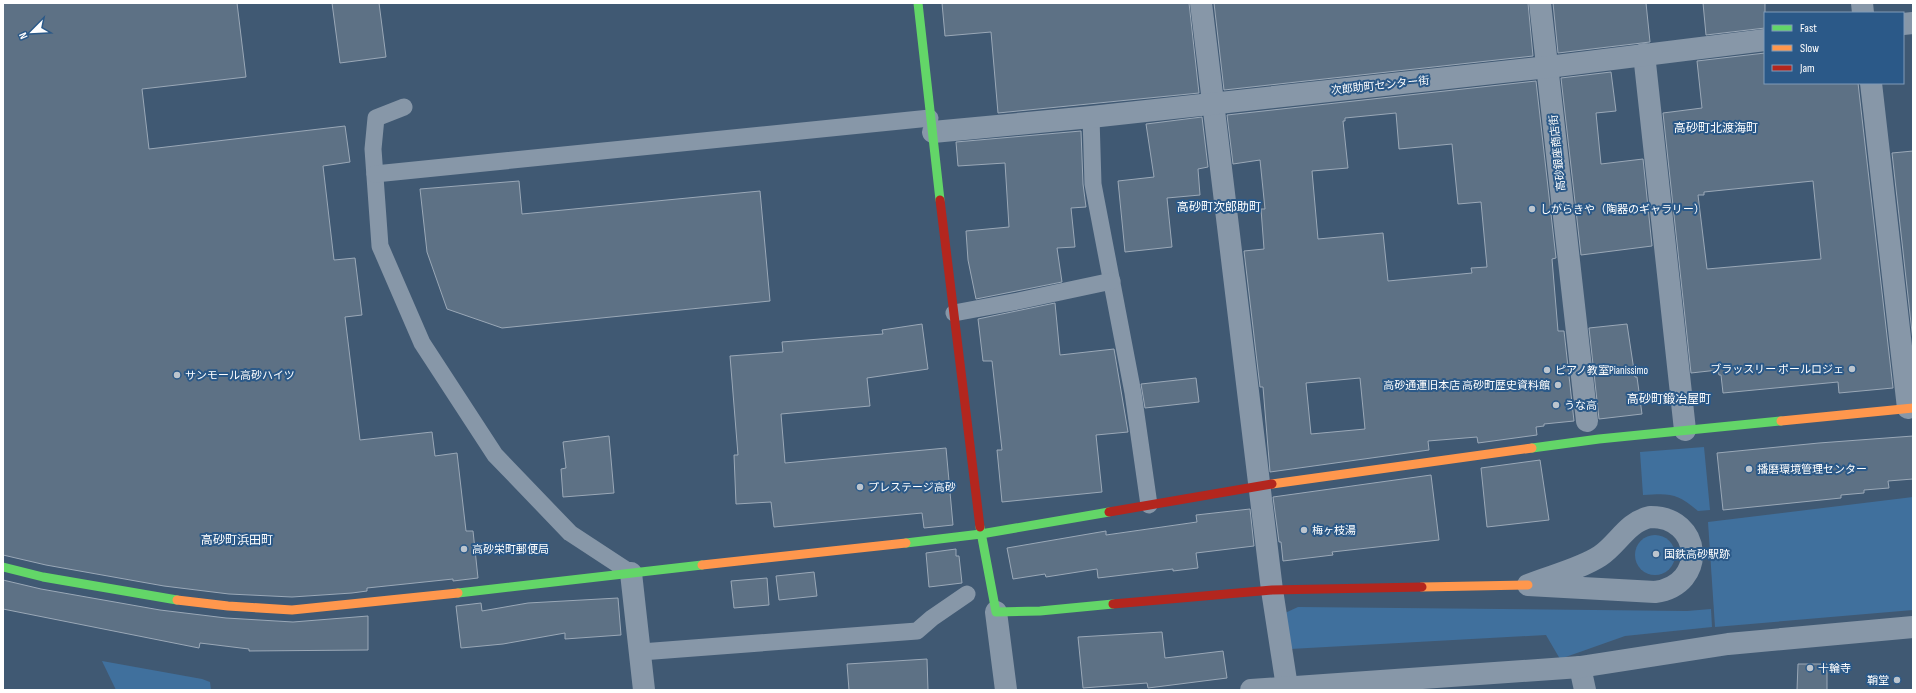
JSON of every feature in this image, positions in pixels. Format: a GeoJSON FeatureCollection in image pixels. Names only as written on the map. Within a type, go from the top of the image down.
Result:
{"type":"FeatureCollection","features":[{"type":"Feature","properties":{"kind":"street"},"geometry":{"type":"LineString","coordinates":[[918,3],[931,125],[981,534],[996,612],[1006,690]]}},
{"type":"Feature","properties":{"kind":"street"},"geometry":{"type":"LineString","coordinates":[[1200,3],[1261,486],[1272,590],[1287,688]]}},
{"type":"Feature","properties":{"kind":"street","name":"高砂銀座商店街"},"geometry":{"type":"LineString","coordinates":[[1540,3],[1587,421]]}},
{"type":"Feature","properties":{"kind":"street","name":"次郎助町センター街"},"geometry":{"type":"LineString","coordinates":[[931,125],[1091,117],[1548,67],[1764,40]]}},
{"type":"Feature","properties":{"kind":"street"},"geometry":{"type":"LineString","coordinates":[[1644,54],[1685,430]]}},
{"type":"Feature","properties":{"kind":"street"},"geometry":{"type":"LineString","coordinates":[[3,567],[43,577],[162,598],[228,606],[292,610],[353,605],[981,534],[1261,486],[1599,439],[1910,408],[1871,84]]}},
{"type":"Feature","properties":{"kind":"street"},"geometry":{"type":"LineString","coordinates":[[996,612],[1040,611],[1272,590],[1528,584],[1655,592],[1664,591],[1673,587],[1687,574],[1691,565],[1692,545],[1683,529],[1675,523],[1659,517],[1643,519],[1631,526],[1599,556],[1528,584]]}},
{"type":"Feature","properties":{"kind":"street"},"geometry":{"type":"LineString","coordinates":[[631,573],[644,690]]}},
{"type":"Feature","properties":{"kind":"street"},"geometry":{"type":"LineString","coordinates":[[1251,690],[1580,667],[1728,644],[1913,627]]}},
{"type":"Feature","properties":{"kind":"street"},"geometry":{"type":"LineString","coordinates":[[1580,667],[1585,690]]}},
{"type":"Feature","properties":{"kind":"lane"},"geometry":{"type":"LineString","coordinates":[[404,107],[376,118],[373,149],[380,246],[422,343],[495,455],[570,534],[631,573]]}},
{"type":"Feature","properties":{"kind":"lane"},"geometry":{"type":"LineString","coordinates":[[1091,117],[1093,184],[1133,394],[1149,505]]}},
{"type":"Feature","properties":{"kind":"lane"},"geometry":{"type":"LineString","coordinates":[[375,174],[931,125]]}},
{"type":"Feature","properties":{"kind":"lane"},"geometry":{"type":"LineString","coordinates":[[954,313],[1112,281]]}},
{"type":"Feature","properties":{"kind":"lane"},"geometry":{"type":"LineString","coordinates":[[640,652],[917,631],[932,618],[967,594]]}},
{"type":"Feature","properties":{"kind":"shaded area"},"geometry":{"type":"Polygon","coordinates":[[[1704,447],[1710,510],[1698,511],[1679,498],[1667,494],[1643,495],[1640,452],[1704,447]]]}},
{"type":"Feature","properties":{"kind":"shaded area"},"geometry":{"type":"Polygon","coordinates":[[[1913,497],[1913,610],[1715,627],[1708,522],[1913,497]]]}},
{"type":"Feature","properties":{"kind":"shaded area"},"geometry":{"type":"Polygon","coordinates":[[[1655,535],[1663,537],[1669,541],[1673,547],[1675,555],[1673,563],[1669,569],[1663,573],[1655,575],[1647,573],[1641,569],[1637,563],[1635,555],[1637,547],[1641,541],[1647,537],[1655,535]]]}},
{"type":"Feature","properties":{"kind":"shaded area"},"geometry":{"type":"Polygon","coordinates":[[[1298,607],[1687,611],[1711,609],[1712,627],[1625,636],[1560,659],[1546,635],[1290,649],[1285,613],[1298,607]]]}},
{"type":"Feature","properties":{"kind":"shaded area"},"geometry":{"type":"Polygon","coordinates":[[[102,661],[202,679],[210,682],[211,690],[116,690],[102,661]]]}},
{"type":"Feature","properties":{"kind":"building","name":"サンモール高砂ハイツ"},"geometry":{"type":"Polygon","coordinates":[[[3,3],[237,3],[246,77],[142,89],[149,149],[345,126],[350,162],[323,166],[334,260],[355,258],[362,315],[345,317],[360,440],[432,432],[435,456],[457,453],[466,531],[473,531],[478,578],[453,581],[453,579],[367,588],[367,591],[352,593],[292,597],[229,594],[164,586],[46,565],[3,555],[3,3]]]}},
{"type":"Feature","properties":{"kind":"building"},"geometry":{"type":"Polygon","coordinates":[[[332,3],[379,3],[386,57],[340,63],[332,3]]]}},
{"type":"Feature","properties":{"kind":"building"},"geometry":{"type":"Polygon","coordinates":[[[942,3],[1189,3],[1199,93],[998,113],[991,32],[945,36],[942,3]]]}},
{"type":"Feature","properties":{"kind":"building"},"geometry":{"type":"Polygon","coordinates":[[[1214,3],[1528,3],[1533,56],[1224,90],[1214,3]]]}},
{"type":"Feature","properties":{"kind":"building"},"geometry":{"type":"Polygon","coordinates":[[[1553,3],[1646,3],[1650,42],[1558,53],[1553,3]]]}},
{"type":"Feature","properties":{"kind":"building"},"geometry":{"type":"Polygon","coordinates":[[[1703,3],[1765,3],[1764,28],[1706,35],[1703,3]]]}},
{"type":"Feature","properties":{"kind":"building"},"geometry":{"type":"Polygon","coordinates":[[[1764,53],[1764,84],[1858,84],[1893,388],[1839,393],[1838,382],[1723,393],[1721,375],[1719,375],[1718,370],[1691,373],[1663,113],[1702,108],[1697,61],[1764,53]],[[1813,181],[1704,192],[1704,195],[1698,195],[1707,269],[1821,259],[1813,181]]]}},
{"type":"Feature","properties":{"kind":"building"},"geometry":{"type":"Polygon","coordinates":[[[1611,72],[1616,111],[1596,113],[1601,164],[1643,159],[1652,246],[1581,255],[1561,78],[1611,72]]]}},
{"type":"Feature","properties":{"kind":"building"},"geometry":{"type":"Polygon","coordinates":[[[1536,81],[1556,258],[1552,259],[1558,331],[1564,331],[1574,421],[1544,424],[1544,426],[1536,427],[1537,435],[1478,443],[1477,437],[1428,441],[1429,450],[1270,472],[1263,387],[1260,387],[1244,251],[1264,249],[1261,209],[1265,209],[1260,160],[1233,164],[1227,115],[1536,81]],[[1396,113],[1345,118],[1345,121],[1343,121],[1348,168],[1312,171],[1318,239],[1383,233],[1388,281],[1472,273],[1471,268],[1487,267],[1481,202],[1458,204],[1452,144],[1399,149],[1396,113]],[[1360,378],[1306,383],[1311,434],[1365,429],[1360,378]]]}},
{"type":"Feature","properties":{"kind":"building"},"geometry":{"type":"Polygon","coordinates":[[[1202,117],[1208,167],[1198,169],[1200,195],[1167,198],[1172,247],[1125,252],[1118,181],[1154,177],[1146,124],[1202,117]]]}},
{"type":"Feature","properties":{"kind":"building"},"geometry":{"type":"Polygon","coordinates":[[[1081,131],[1083,184],[1086,207],[1071,208],[1075,247],[1057,248],[1062,282],[976,299],[968,260],[966,231],[1009,227],[1005,163],[958,166],[956,142],[1081,131]]]}},
{"type":"Feature","properties":{"kind":"building"},"geometry":{"type":"Polygon","coordinates":[[[1913,151],[1913,341],[1892,153],[1913,151]]]}},
{"type":"Feature","properties":{"kind":"building"},"geometry":{"type":"Polygon","coordinates":[[[519,181],[522,214],[760,191],[770,301],[502,328],[447,309],[427,252],[420,189],[519,181]]]}},
{"type":"Feature","properties":{"kind":"building"},"geometry":{"type":"Polygon","coordinates":[[[1055,303],[1060,355],[1114,349],[1128,432],[1096,435],[1102,492],[1002,502],[997,450],[1002,450],[992,361],[983,361],[978,319],[1055,303]]]}},
{"type":"Feature","properties":{"kind":"building"},"geometry":{"type":"Polygon","coordinates":[[[922,324],[928,369],[867,378],[870,406],[781,414],[785,463],[946,448],[953,525],[924,528],[922,513],[774,527],[771,502],[736,504],[734,455],[738,455],[730,356],[783,352],[782,342],[883,334],[882,330],[922,324]]]}},
{"type":"Feature","properties":{"kind":"building"},"geometry":{"type":"Polygon","coordinates":[[[1627,324],[1642,414],[1599,419],[1589,328],[1627,324]]]}},
{"type":"Feature","properties":{"kind":"building"},"geometry":{"type":"Polygon","coordinates":[[[1196,378],[1199,402],[1145,408],[1141,384],[1196,378]]]}},
{"type":"Feature","properties":{"kind":"building"},"geometry":{"type":"Polygon","coordinates":[[[609,436],[614,493],[563,497],[561,469],[566,468],[563,442],[609,436]]]}},
{"type":"Feature","properties":{"kind":"building"},"geometry":{"type":"Polygon","coordinates":[[[1913,436],[1913,479],[1888,481],[1889,488],[1864,490],[1864,493],[1841,495],[1841,498],[1723,510],[1717,453],[1913,436]]]}},
{"type":"Feature","properties":{"kind":"building"},"geometry":{"type":"Polygon","coordinates":[[[1540,460],[1549,520],[1487,527],[1481,468],[1540,460]]]}},
{"type":"Feature","properties":{"kind":"building"},"geometry":{"type":"Polygon","coordinates":[[[1431,475],[1439,540],[1332,552],[1333,555],[1283,561],[1273,497],[1431,475]]]}},
{"type":"Feature","properties":{"kind":"building"},"geometry":{"type":"Polygon","coordinates":[[[1250,509],[1254,546],[1196,553],[1198,568],[1173,571],[1173,569],[1098,578],[1097,569],[1046,577],[1045,574],[1013,579],[1007,548],[1106,531],[1106,535],[1197,522],[1196,515],[1250,509]]]}},
{"type":"Feature","properties":{"kind":"building"},"geometry":{"type":"Polygon","coordinates":[[[956,549],[956,556],[959,556],[962,583],[929,587],[926,553],[956,549]]]}},
{"type":"Feature","properties":{"kind":"building"},"geometry":{"type":"Polygon","coordinates":[[[814,572],[817,596],[779,600],[776,576],[814,572]]]}},
{"type":"Feature","properties":{"kind":"building"},"geometry":{"type":"Polygon","coordinates":[[[767,578],[769,605],[734,608],[731,581],[767,578]]]}},
{"type":"Feature","properties":{"kind":"building"},"geometry":{"type":"Polygon","coordinates":[[[3,580],[41,589],[160,610],[226,618],[293,622],[368,616],[368,650],[249,651],[249,649],[200,643],[199,648],[3,609],[3,580]]]}},
{"type":"Feature","properties":{"kind":"building"},"geometry":{"type":"Polygon","coordinates":[[[618,598],[621,635],[565,639],[565,633],[503,644],[461,648],[456,606],[481,603],[482,611],[528,603],[618,598]]]}},
{"type":"Feature","properties":{"kind":"building"},"geometry":{"type":"Polygon","coordinates":[[[1162,632],[1165,658],[1223,651],[1227,678],[1148,688],[1147,683],[1083,688],[1078,637],[1162,632]]]}},
{"type":"Feature","properties":{"kind":"building"},"geometry":{"type":"Polygon","coordinates":[[[927,659],[928,690],[849,690],[847,664],[927,659]]]}},
{"type":"Feature","properties":{"kind":"building"},"geometry":{"type":"Polygon","coordinates":[[[1798,664],[1827,664],[1827,690],[1797,690],[1798,664]]]}},
{"type":"Feature","properties":{"kind":"traffic: fast"},"geometry":{"type":"LineString","coordinates":[[918,3],[940,200]]}},
{"type":"Feature","properties":{"kind":"traffic: fast"},"geometry":{"type":"LineString","coordinates":[[1532,448],[1599,439],[1781,421]]}},
{"type":"Feature","properties":{"kind":"traffic: fast"},"geometry":{"type":"LineString","coordinates":[[906,543],[981,534],[1109,512]]}},
{"type":"Feature","properties":{"kind":"traffic: fast"},"geometry":{"type":"LineString","coordinates":[[980,527],[996,612],[1040,611],[1113,604]]}},
{"type":"Feature","properties":{"kind":"traffic: fast"},"geometry":{"type":"LineString","coordinates":[[458,593],[702,565]]}},
{"type":"Feature","properties":{"kind":"traffic: fast"},"geometry":{"type":"LineString","coordinates":[[3,567],[43,577],[177,600]]}},
{"type":"Feature","properties":{"kind":"traffic: slow"},"geometry":{"type":"LineString","coordinates":[[1781,421],[1913,408]]}},
{"type":"Feature","properties":{"kind":"traffic: slow"},"geometry":{"type":"LineString","coordinates":[[1272,484],[1532,448]]}},
{"type":"Feature","properties":{"kind":"traffic: slow"},"geometry":{"type":"LineString","coordinates":[[702,565],[906,543]]}},
{"type":"Feature","properties":{"kind":"traffic: slow"},"geometry":{"type":"LineString","coordinates":[[1422,587],[1528,585]]}},
{"type":"Feature","properties":{"kind":"traffic: slow"},"geometry":{"type":"LineString","coordinates":[[177,600],[228,606],[292,610],[458,593]]}},
{"type":"Feature","properties":{"kind":"traffic: jam"},"geometry":{"type":"LineString","coordinates":[[940,200],[980,527]]}},
{"type":"Feature","properties":{"kind":"traffic: jam"},"geometry":{"type":"LineString","coordinates":[[1109,512],[1272,484]]}},
{"type":"Feature","properties":{"kind":"traffic: jam"},"geometry":{"type":"LineString","coordinates":[[1113,604],[1272,590],[1422,587]]}},
{"type":"Feature","properties":{"kind":"place","name":"しがらきや（陶器のギャラリー）"},"geometry":{"type":"Point","coordinates":[1532,209]}},
{"type":"Feature","properties":{"kind":"place","name":"ブラッスリー ポールロジェ"},"geometry":{"type":"Point","coordinates":[1852,369]}},
{"type":"Feature","properties":{"kind":"place","name":"ピアノ教室Pianissimo"},"geometry":{"type":"Point","coordinates":[1547,370]}},
{"type":"Feature","properties":{"kind":"place","name":"サンモール高砂ハイツ"},"geometry":{"type":"Point","coordinates":[177,375]}},
{"type":"Feature","properties":{"kind":"place","name":"高砂通運旧本店 高砂町歴史資料館"},"geometry":{"type":"Point","coordinates":[1558,385]}},
{"type":"Feature","properties":{"kind":"place","name":"うな高"},"geometry":{"type":"Point","coordinates":[1556,405]}},
{"type":"Feature","properties":{"kind":"place","name":"播磨環境管理センター"},"geometry":{"type":"Point","coordinates":[1749,469]}},
{"type":"Feature","properties":{"kind":"place","name":"プレステージ高砂"},"geometry":{"type":"Point","coordinates":[860,487]}},
{"type":"Feature","properties":{"kind":"place","name":"梅ヶ枝湯"},"geometry":{"type":"Point","coordinates":[1304,530]}},
{"type":"Feature","properties":{"kind":"place","name":"高砂栄町郵便局"},"geometry":{"type":"Point","coordinates":[464,549]}},
{"type":"Feature","properties":{"kind":"place","name":"国鉄高砂駅跡"},"geometry":{"type":"Point","coordinates":[1656,554]}},
{"type":"Feature","properties":{"kind":"place","name":"十輪寺"},"geometry":{"type":"Point","coordinates":[1810,668]}},
{"type":"Feature","properties":{"kind":"place","name":"鞘堂"},"geometry":{"type":"Point","coordinates":[1897,680]}},
{"type":"Feature","properties":{"kind":"district","name":"高砂町北渡海町"},"geometry":{"type":"Point","coordinates":[1716,128]}},
{"type":"Feature","properties":{"kind":"district","name":"高砂町次郎助町"},"geometry":{"type":"Point","coordinates":[1219,207]}},
{"type":"Feature","properties":{"kind":"district","name":"高砂町鍛冶屋町"},"geometry":{"type":"Point","coordinates":[1669,399]}},
{"type":"Feature","properties":{"kind":"district","name":"高砂町浜田町"},"geometry":{"type":"Point","coordinates":[237,540]}}]}
